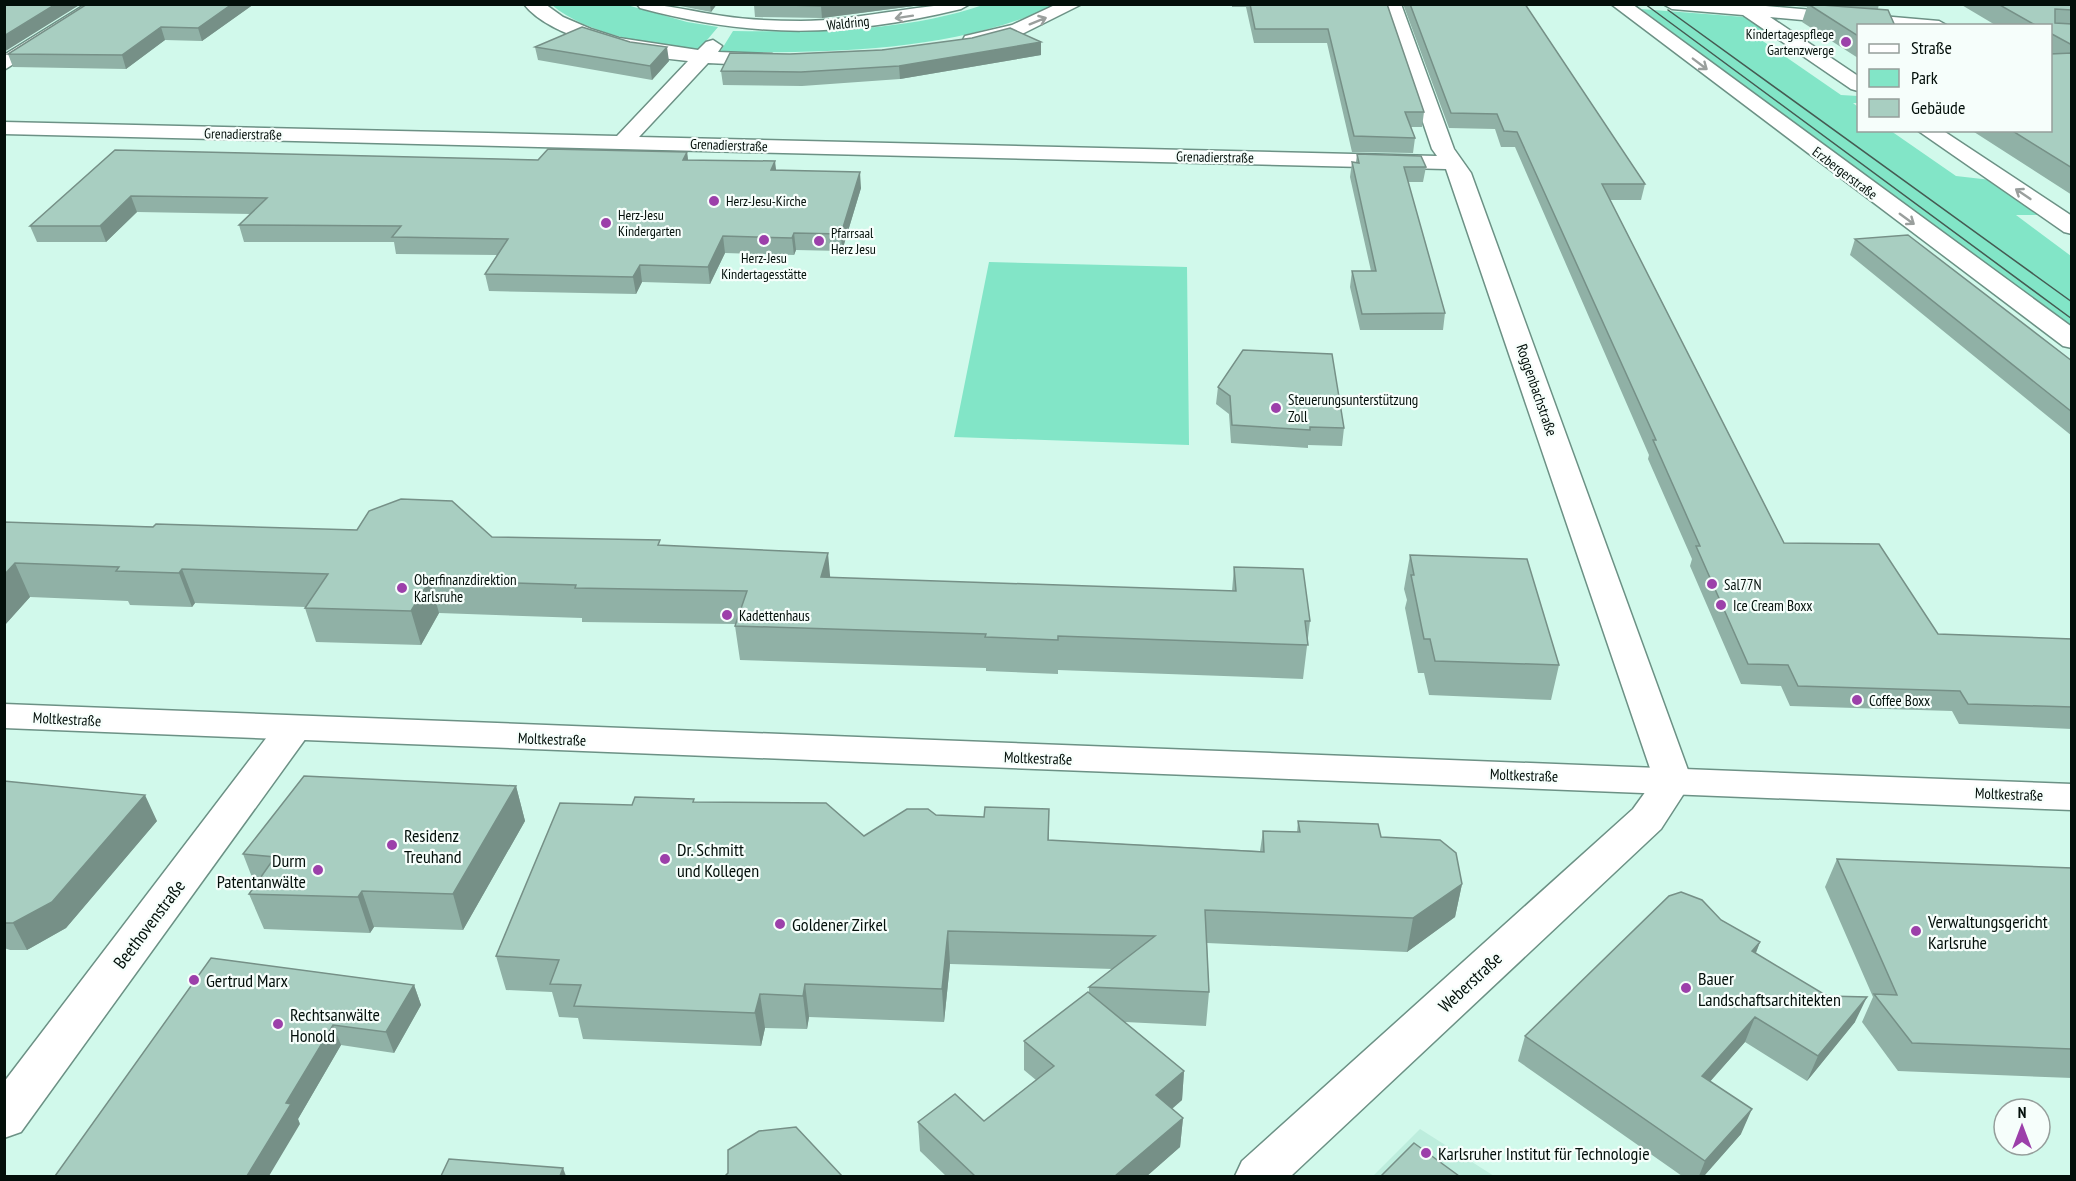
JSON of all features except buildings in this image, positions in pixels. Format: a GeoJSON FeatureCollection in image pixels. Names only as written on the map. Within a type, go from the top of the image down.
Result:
{"type":"FeatureCollection","features":[{"type":"Feature","properties":{"kind":"street"},"geometry":{"type":"LineString","coordinates":[[4,64],[99,4]]}},
{"type":"Feature","properties":{"kind":"street"},"geometry":{"type":"LineString","coordinates":[[533,4],[544,14],[580,31],[636,48],[702,58],[790,60]]}},
{"type":"Feature","properties":{"kind":"street","name":"Waldring"},"geometry":{"type":"LineString","coordinates":[[646,4],[683,16],[733,24],[782,28],[827,26],[931,13],[962,4]]}},
{"type":"Feature","properties":{"kind":"street"},"geometry":{"type":"LineString","coordinates":[[954,45],[1018,30],[1073,4]]}},
{"type":"Feature","properties":{"kind":"street","name":"Roggenbachstraße"},"geometry":{"type":"LineString","coordinates":[[1392,4],[1443,149],[1454,163],[1464,184],[1673,780]]}},
{"type":"Feature","properties":{"kind":"street","name":"Erzbergerstraße"},"geometry":{"type":"LineString","coordinates":[[1620,4],[2072,340]]}},
{"type":"Feature","properties":{"kind":"street"},"geometry":{"type":"LineString","coordinates":[[1672,4],[1918,24]]}},
{"type":"Feature","properties":{"kind":"street"},"geometry":{"type":"LineString","coordinates":[[1743,8],[1857,84]]}},
{"type":"Feature","properties":{"kind":"street"},"geometry":{"type":"LineString","coordinates":[[624,141],[733,24]]}},
{"type":"Feature","properties":{"kind":"street","name":"Grenadierstraße"},"geometry":{"type":"LineString","coordinates":[[4,128],[624,141],[1454,163]]}},
{"type":"Feature","properties":{"kind":"street"},"geometry":{"type":"LineString","coordinates":[[1930,132],[2072,227]]}},
{"type":"Feature","properties":{"kind":"street","name":"Moltkestraße"},"geometry":{"type":"LineString","coordinates":[[4,716],[2072,797]]}},
{"type":"Feature","properties":{"kind":"street","name":"Beethovenstraße"},"geometry":{"type":"LineString","coordinates":[[4,1118],[293,729]]}},
{"type":"Feature","properties":{"kind":"street","name":"Weberstraße"},"geometry":{"type":"LineString","coordinates":[[1259,1176],[1647,819],[1673,780]]}},
{"type":"Feature","properties":{"kind":"shaded area","name":"Karlsruher Institut für Technologie"},"geometry":{"type":"Polygon","coordinates":[[[1420,1129],[1494,1176],[1373,1176],[1420,1129]]]}},
{"type":"Feature","properties":{"kind":"green space"},"geometry":{"type":"Polygon","coordinates":[[[552,5],[627,5],[687,22],[718,27],[697,52],[641,42],[601,31],[566,15],[552,5]]]}},
{"type":"Feature","properties":{"kind":"green space"},"geometry":{"type":"Polygon","coordinates":[[[983,5],[1056,5],[1016,21],[934,41],[849,50],[720,52],[733,31],[859,29],[922,21],[983,5]]]}},
{"type":"Feature","properties":{"kind":"green space"},"geometry":{"type":"Polygon","coordinates":[[[1641,9],[1744,17],[1780,39],[1757,37],[1841,95],[1857,96],[1857,103],[1853,103],[1857,106],[1857,132],[1892,132],[1956,176],[1991,180],[2042,215],[2016,215],[2071,256],[2071,327],[1641,9]]]}},
{"type":"Feature","properties":{"kind":"green space"},"geometry":{"type":"Polygon","coordinates":[[[989,262],[1187,267],[1189,445],[954,437],[989,262]]]}},
{"type":"Feature","properties":{"kind":"tram line"},"geometry":{"type":"LineString","coordinates":[[1645,4],[2072,319]]}},
{"type":"Feature","properties":{"kind":"tram line"},"geometry":{"type":"LineString","coordinates":[[1668,10],[2072,302]]}},
{"type":"Feature","properties":{"kind":"place","name":"Kindertagespflege Gartenzwerge"},"geometry":{"type":"Point","coordinates":[1846,42]}},
{"type":"Feature","properties":{"kind":"place","name":"Herz-Jesu-Kirche"},"geometry":{"type":"Point","coordinates":[714,201]}},
{"type":"Feature","properties":{"kind":"place","name":"Herz-Jesu Kindergarten"},"geometry":{"type":"Point","coordinates":[606,223]}},
{"type":"Feature","properties":{"kind":"place","name":"Herz-Jesu Kindertagesstätte"},"geometry":{"type":"Point","coordinates":[764,240]}},
{"type":"Feature","properties":{"kind":"place","name":"Pfarrsaal Herz Jesu"},"geometry":{"type":"Point","coordinates":[819,241]}},
{"type":"Feature","properties":{"kind":"place","name":"Steuerungsunterstützung Zoll"},"geometry":{"type":"Point","coordinates":[1276,408]}},
{"type":"Feature","properties":{"kind":"place","name":"Sal77N"},"geometry":{"type":"Point","coordinates":[1712,584]}},
{"type":"Feature","properties":{"kind":"place","name":"Oberfinanzdirektion Karlsruhe"},"geometry":{"type":"Point","coordinates":[402,588]}},
{"type":"Feature","properties":{"kind":"place","name":"Ice Cream Boxx"},"geometry":{"type":"Point","coordinates":[1721,605]}},
{"type":"Feature","properties":{"kind":"place","name":"Kadettenhaus"},"geometry":{"type":"Point","coordinates":[727,615]}},
{"type":"Feature","properties":{"kind":"place","name":"Coffee Boxx"},"geometry":{"type":"Point","coordinates":[1857,700]}},
{"type":"Feature","properties":{"kind":"place","name":"Residenz Treuhand"},"geometry":{"type":"Point","coordinates":[392,845]}},
{"type":"Feature","properties":{"kind":"place","name":"Dr. Schmitt und Kollegen"},"geometry":{"type":"Point","coordinates":[665,859]}},
{"type":"Feature","properties":{"kind":"place","name":"Durm Patentanwälte"},"geometry":{"type":"Point","coordinates":[318,870]}},
{"type":"Feature","properties":{"kind":"place","name":"Goldener Zirkel"},"geometry":{"type":"Point","coordinates":[780,924]}},
{"type":"Feature","properties":{"kind":"place","name":"Verwaltungsgericht Karlsruhe"},"geometry":{"type":"Point","coordinates":[1916,931]}},
{"type":"Feature","properties":{"kind":"place","name":"Gertrud Marx"},"geometry":{"type":"Point","coordinates":[194,980]}},
{"type":"Feature","properties":{"kind":"place","name":"Bauer Landschaftsarchitekten"},"geometry":{"type":"Point","coordinates":[1686,988]}},
{"type":"Feature","properties":{"kind":"place","name":"Rechtsanwälte Honold"},"geometry":{"type":"Point","coordinates":[278,1024]}},
{"type":"Feature","properties":{"kind":"place","name":"Karlsruher Institut für Technologie"},"geometry":{"type":"Point","coordinates":[1426,1153]}}]}
